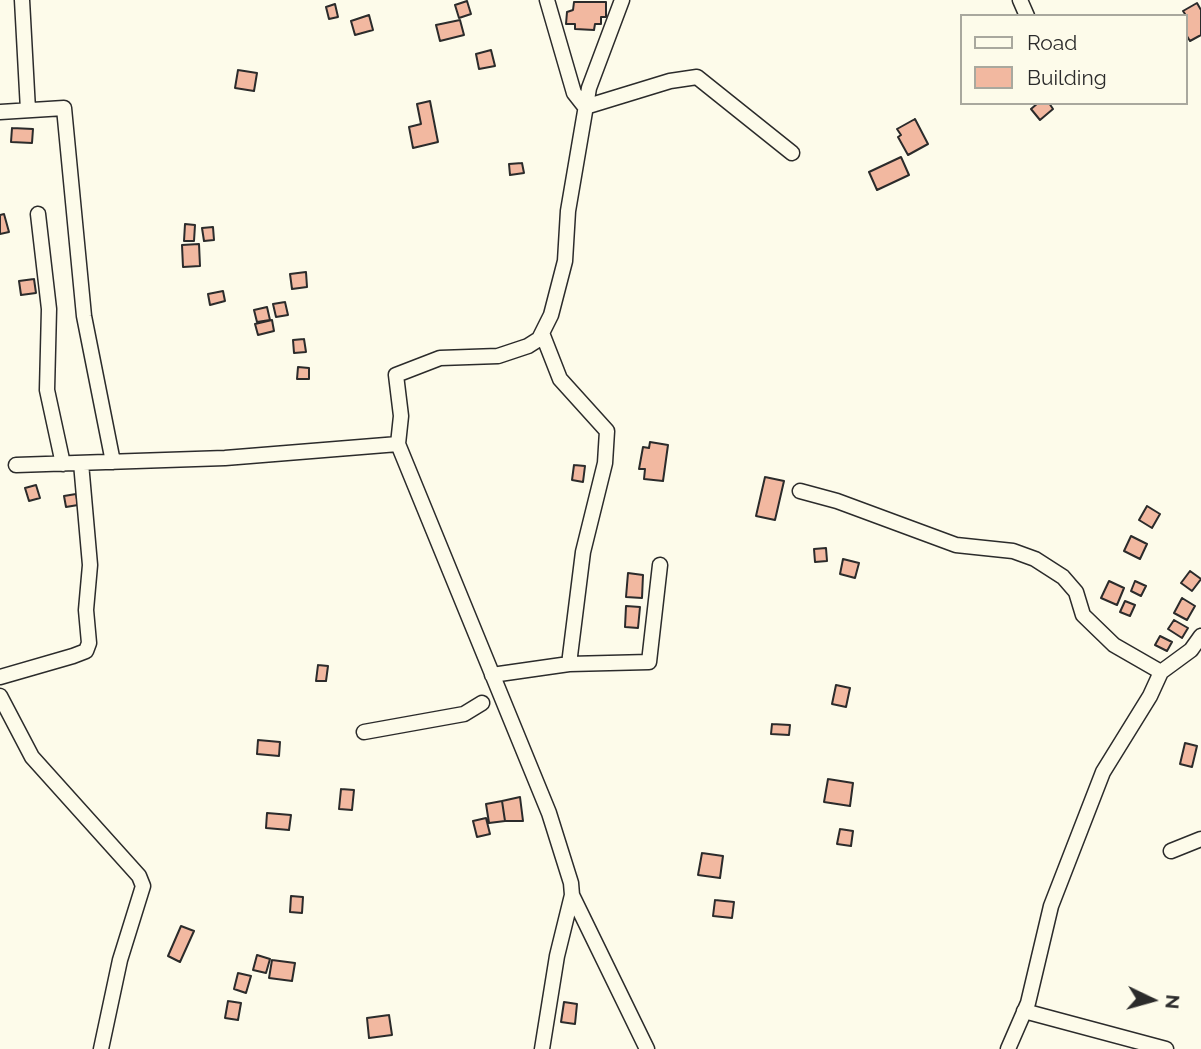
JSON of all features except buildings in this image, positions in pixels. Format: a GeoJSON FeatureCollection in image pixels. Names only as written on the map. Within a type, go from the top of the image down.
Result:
{"type":"FeatureCollection","features":[{"type":"Feature","properties":{"kind":"street"},"geometry":{"type":"LineString","coordinates":[[22,0],[28,110]]}},
{"type":"Feature","properties":{"kind":"street"},"geometry":{"type":"LineString","coordinates":[[547,0],[574,93],[584,107]]}},
{"type":"Feature","properties":{"kind":"street"},"geometry":{"type":"LineString","coordinates":[[622,0],[584,107],[578,168],[568,211],[565,261],[551,315],[542,333],[528,346],[498,356],[440,358],[396,375],[401,416],[398,444],[550,813],[572,895],[647,1049]]}},
{"type":"Feature","properties":{"kind":"street"},"geometry":{"type":"LineString","coordinates":[[584,107],[670,81],[697,77],[793,153]]}},
{"type":"Feature","properties":{"kind":"street"},"geometry":{"type":"LineString","coordinates":[[0,112],[64,108],[84,316],[113,462]]}},
{"type":"Feature","properties":{"kind":"street"},"geometry":{"type":"LineString","coordinates":[[38,214],[49,309],[47,390],[63,464]]}},
{"type":"Feature","properties":{"kind":"street"},"geometry":{"type":"LineString","coordinates":[[542,333],[560,379],[607,431],[605,463],[583,552],[569,664]]}},
{"type":"Feature","properties":{"kind":"street"},"geometry":{"type":"LineString","coordinates":[[16,465],[265,456],[398,444]]}},
{"type":"Feature","properties":{"kind":"street"},"geometry":{"type":"LineString","coordinates":[[0,677],[86,651],[89,643],[86,610],[90,565],[81,463]]}},
{"type":"Feature","properties":{"kind":"street"},"geometry":{"type":"LineString","coordinates":[[800,491],[956,544],[1013,551],[1035,559],[1063,577],[1076,592],[1083,615],[1114,645],[1161,672]]}},
{"type":"Feature","properties":{"kind":"street"},"geometry":{"type":"LineString","coordinates":[[493,678],[569,664],[649,662],[660,565]]}},
{"type":"Feature","properties":{"kind":"street"},"geometry":{"type":"LineString","coordinates":[[1008,1049],[1024,1011],[1051,906],[1103,772],[1161,672],[1191,650],[1201,636]]}},
{"type":"Feature","properties":{"kind":"street"},"geometry":{"type":"LineString","coordinates":[[482,703],[493,678]]}},
{"type":"Feature","properties":{"kind":"street"},"geometry":{"type":"LineString","coordinates":[[0,696],[32,757],[139,876],[143,886],[120,960],[100,1049]]}},
{"type":"Feature","properties":{"kind":"street"},"geometry":{"type":"LineString","coordinates":[[364,732],[464,714],[482,703],[502,698]]}},
{"type":"Feature","properties":{"kind":"street"},"geometry":{"type":"LineString","coordinates":[[1171,851],[1201,839]]}},
{"type":"Feature","properties":{"kind":"street"},"geometry":{"type":"LineString","coordinates":[[542,1049],[557,956],[572,895]]}},
{"type":"Feature","properties":{"kind":"street"},"geometry":{"type":"LineString","coordinates":[[1024,1011],[1166,1049]]}}]}
